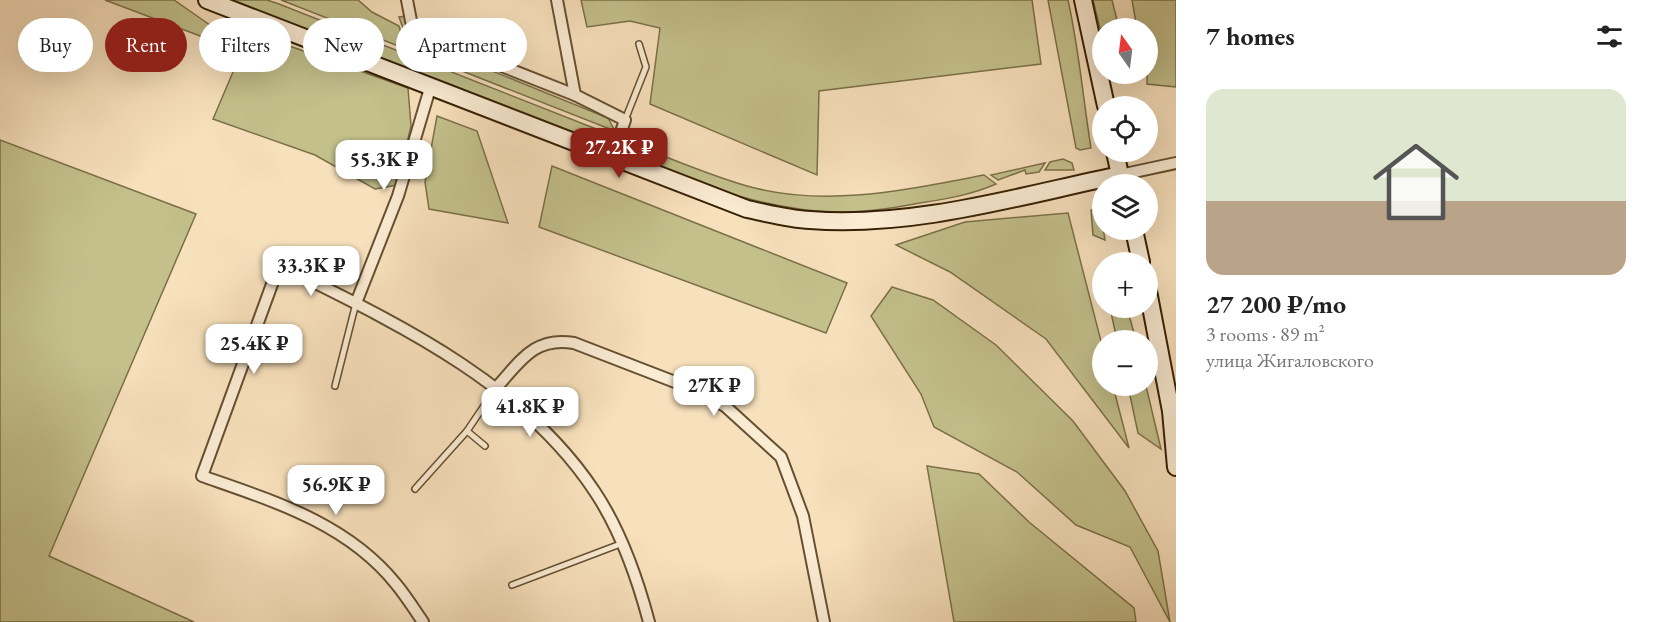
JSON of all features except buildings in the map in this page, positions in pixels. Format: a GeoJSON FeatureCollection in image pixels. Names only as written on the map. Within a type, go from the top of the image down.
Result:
{"type":"FeatureCollection","features":[{"type":"Feature","properties":{"kind":"main road"},"geometry":{"type":"LineString","coordinates":[[207,0],[431,85],[612,159],[747,209],[808,220],[864,221],[933,214],[1092,185]]}},
{"type":"Feature","properties":{"kind":"main road"},"geometry":{"type":"LineString","coordinates":[[1083,0],[1104,96]]}},
{"type":"Feature","properties":{"kind":"main road"},"geometry":{"type":"LineString","coordinates":[[1153,318],[1171,411],[1176,467]]}},
{"type":"Feature","properties":{"kind":"street"},"geometry":{"type":"LineString","coordinates":[[407,0],[413,31],[575,95],[625,120],[612,159]]}},
{"type":"Feature","properties":{"kind":"street"},"geometry":{"type":"LineString","coordinates":[[557,0],[575,95]]}},
{"type":"Feature","properties":{"kind":"street"},"geometry":{"type":"LineString","coordinates":[[356,303],[398,196],[431,85]]}},
{"type":"Feature","properties":{"kind":"street"},"geometry":{"type":"LineString","coordinates":[[1140,174],[1172,164]]}},
{"type":"Feature","properties":{"kind":"street"},"geometry":{"type":"LineString","coordinates":[[423,622],[396,583],[357,546],[304,513],[202,476],[279,266],[356,303],[468,368],[495,388],[557,443],[595,492],[623,543],[649,622]]}},
{"type":"Feature","properties":{"kind":"street"},"geometry":{"type":"LineString","coordinates":[[495,388],[528,353],[541,344],[558,340],[574,342],[675,382],[725,406],[782,457],[802,516],[824,622]]}},
{"type":"Feature","properties":{"kind":"lane"},"geometry":{"type":"LineString","coordinates":[[625,120],[646,68],[639,44]]}},
{"type":"Feature","properties":{"kind":"lane"},"geometry":{"type":"LineString","coordinates":[[336,386],[356,303]]}},
{"type":"Feature","properties":{"kind":"lane"},"geometry":{"type":"LineString","coordinates":[[415,489],[467,431],[495,388]]}},
{"type":"Feature","properties":{"kind":"lane"},"geometry":{"type":"LineString","coordinates":[[467,431],[484,446]]}},
{"type":"Feature","properties":{"kind":"lane"},"geometry":{"type":"LineString","coordinates":[[512,585],[623,543]]}},
{"type":"Feature","properties":{"kind":"shaded area"},"geometry":{"type":"Polygon","coordinates":[[[105,0],[174,0],[200,18],[199,36],[187,31],[187,18],[153,18],[105,0]]]}},
{"type":"Feature","properties":{"kind":"shaded area"},"geometry":{"type":"Polygon","coordinates":[[[224,0],[267,0],[315,18],[303,18],[303,30],[291,26],[291,18],[271,18],[224,0]]]}},
{"type":"Feature","properties":{"kind":"shaded area"},"geometry":{"type":"Polygon","coordinates":[[[281,0],[358,0],[384,18],[327,18],[281,0]]]}},
{"type":"Feature","properties":{"kind":"shaded area"},"geometry":{"type":"Polygon","coordinates":[[[581,0],[1032,0],[1041,64],[819,91],[817,175],[650,104],[660,28],[630,21],[587,27],[581,0]]]}},
{"type":"Feature","properties":{"kind":"shaded area"},"geometry":{"type":"Polygon","coordinates":[[[1048,0],[1068,0],[1091,148],[1080,150],[1076,148],[1048,0]]]}},
{"type":"Feature","properties":{"kind":"shaded area"},"geometry":{"type":"Polygon","coordinates":[[[1093,0],[1112,0],[1116,18],[1098,18],[1093,0]]]}},
{"type":"Feature","properties":{"kind":"shaded area"},"geometry":{"type":"Polygon","coordinates":[[[1132,0],[1176,0],[1176,87],[1147,84],[1158,84],[1158,18],[1135,18],[1132,0]]]}},
{"type":"Feature","properties":{"kind":"shaded area"},"geometry":{"type":"Polygon","coordinates":[[[384,18],[396,24],[396,45],[384,40],[384,18]]]}},
{"type":"Feature","properties":{"kind":"shaded area"},"geometry":{"type":"Polygon","coordinates":[[[384,45],[396,50],[396,66],[384,62],[384,45]]]}},
{"type":"Feature","properties":{"kind":"shaded area"},"geometry":{"type":"Polygon","coordinates":[[[291,47],[303,51],[303,72],[363,72],[408,88],[411,126],[397,185],[375,189],[315,155],[213,119],[233,72],[291,72],[291,47]]]}},
{"type":"Feature","properties":{"kind":"shaded area"},"geometry":{"type":"Polygon","coordinates":[[[411,72],[452,72],[609,134],[605,147],[411,72]]]}},
{"type":"Feature","properties":{"kind":"shaded area"},"geometry":{"type":"Polygon","coordinates":[[[465,72],[495,72],[608,118],[615,131],[465,72]]]}},
{"type":"Feature","properties":{"kind":"shaded area"},"geometry":{"type":"Polygon","coordinates":[[[437,116],[477,131],[508,223],[429,209],[425,182],[437,116]]]}},
{"type":"Feature","properties":{"kind":"shaded area"},"geometry":{"type":"Polygon","coordinates":[[[0,140],[196,214],[49,556],[194,622],[0,622],[0,140]]]}},
{"type":"Feature","properties":{"kind":"shaded area"},"geometry":{"type":"Polygon","coordinates":[[[622,140],[747,186],[806,196],[895,191],[984,175],[996,184],[958,196],[869,211],[810,210],[727,193],[621,156],[618,149],[622,140]]]}},
{"type":"Feature","properties":{"kind":"shaded area"},"geometry":{"type":"Polygon","coordinates":[[[1063,159],[1072,163],[1074,170],[1045,170],[1050,162],[1063,159]]]}},
{"type":"Feature","properties":{"kind":"shaded area"},"geometry":{"type":"Polygon","coordinates":[[[1045,163],[1039,172],[1026,174],[1025,170],[998,180],[991,175],[1045,163]]]}},
{"type":"Feature","properties":{"kind":"shaded area"},"geometry":{"type":"Polygon","coordinates":[[[552,166],[847,283],[826,333],[539,227],[552,166]]]}},
{"type":"Feature","properties":{"kind":"shaded area"},"geometry":{"type":"Polygon","coordinates":[[[1068,213],[1092,306],[1092,318],[1095,318],[1098,330],[1092,330],[1092,396],[1116,396],[1129,448],[1046,339],[950,272],[896,245],[965,222],[1068,213]]]}},
{"type":"Feature","properties":{"kind":"shaded area"},"geometry":{"type":"Polygon","coordinates":[[[892,287],[933,300],[996,345],[1073,421],[1125,491],[1158,551],[1170,622],[1130,547],[1076,525],[1017,472],[934,427],[921,394],[871,316],[892,287]]]}},
{"type":"Feature","properties":{"kind":"shaded area"},"geometry":{"type":"Polygon","coordinates":[[[1112,318],[1130,318],[1133,330],[1115,330],[1112,318]]]}},
{"type":"Feature","properties":{"kind":"shaded area"},"geometry":{"type":"Polygon","coordinates":[[[1130,396],[1148,396],[1161,449],[1138,433],[1130,396]]]}},
{"type":"Feature","properties":{"kind":"shaded area"},"geometry":{"type":"Polygon","coordinates":[[[927,466],[979,474],[1029,522],[1134,608],[1136,622],[954,622],[927,466]]]}}]}
